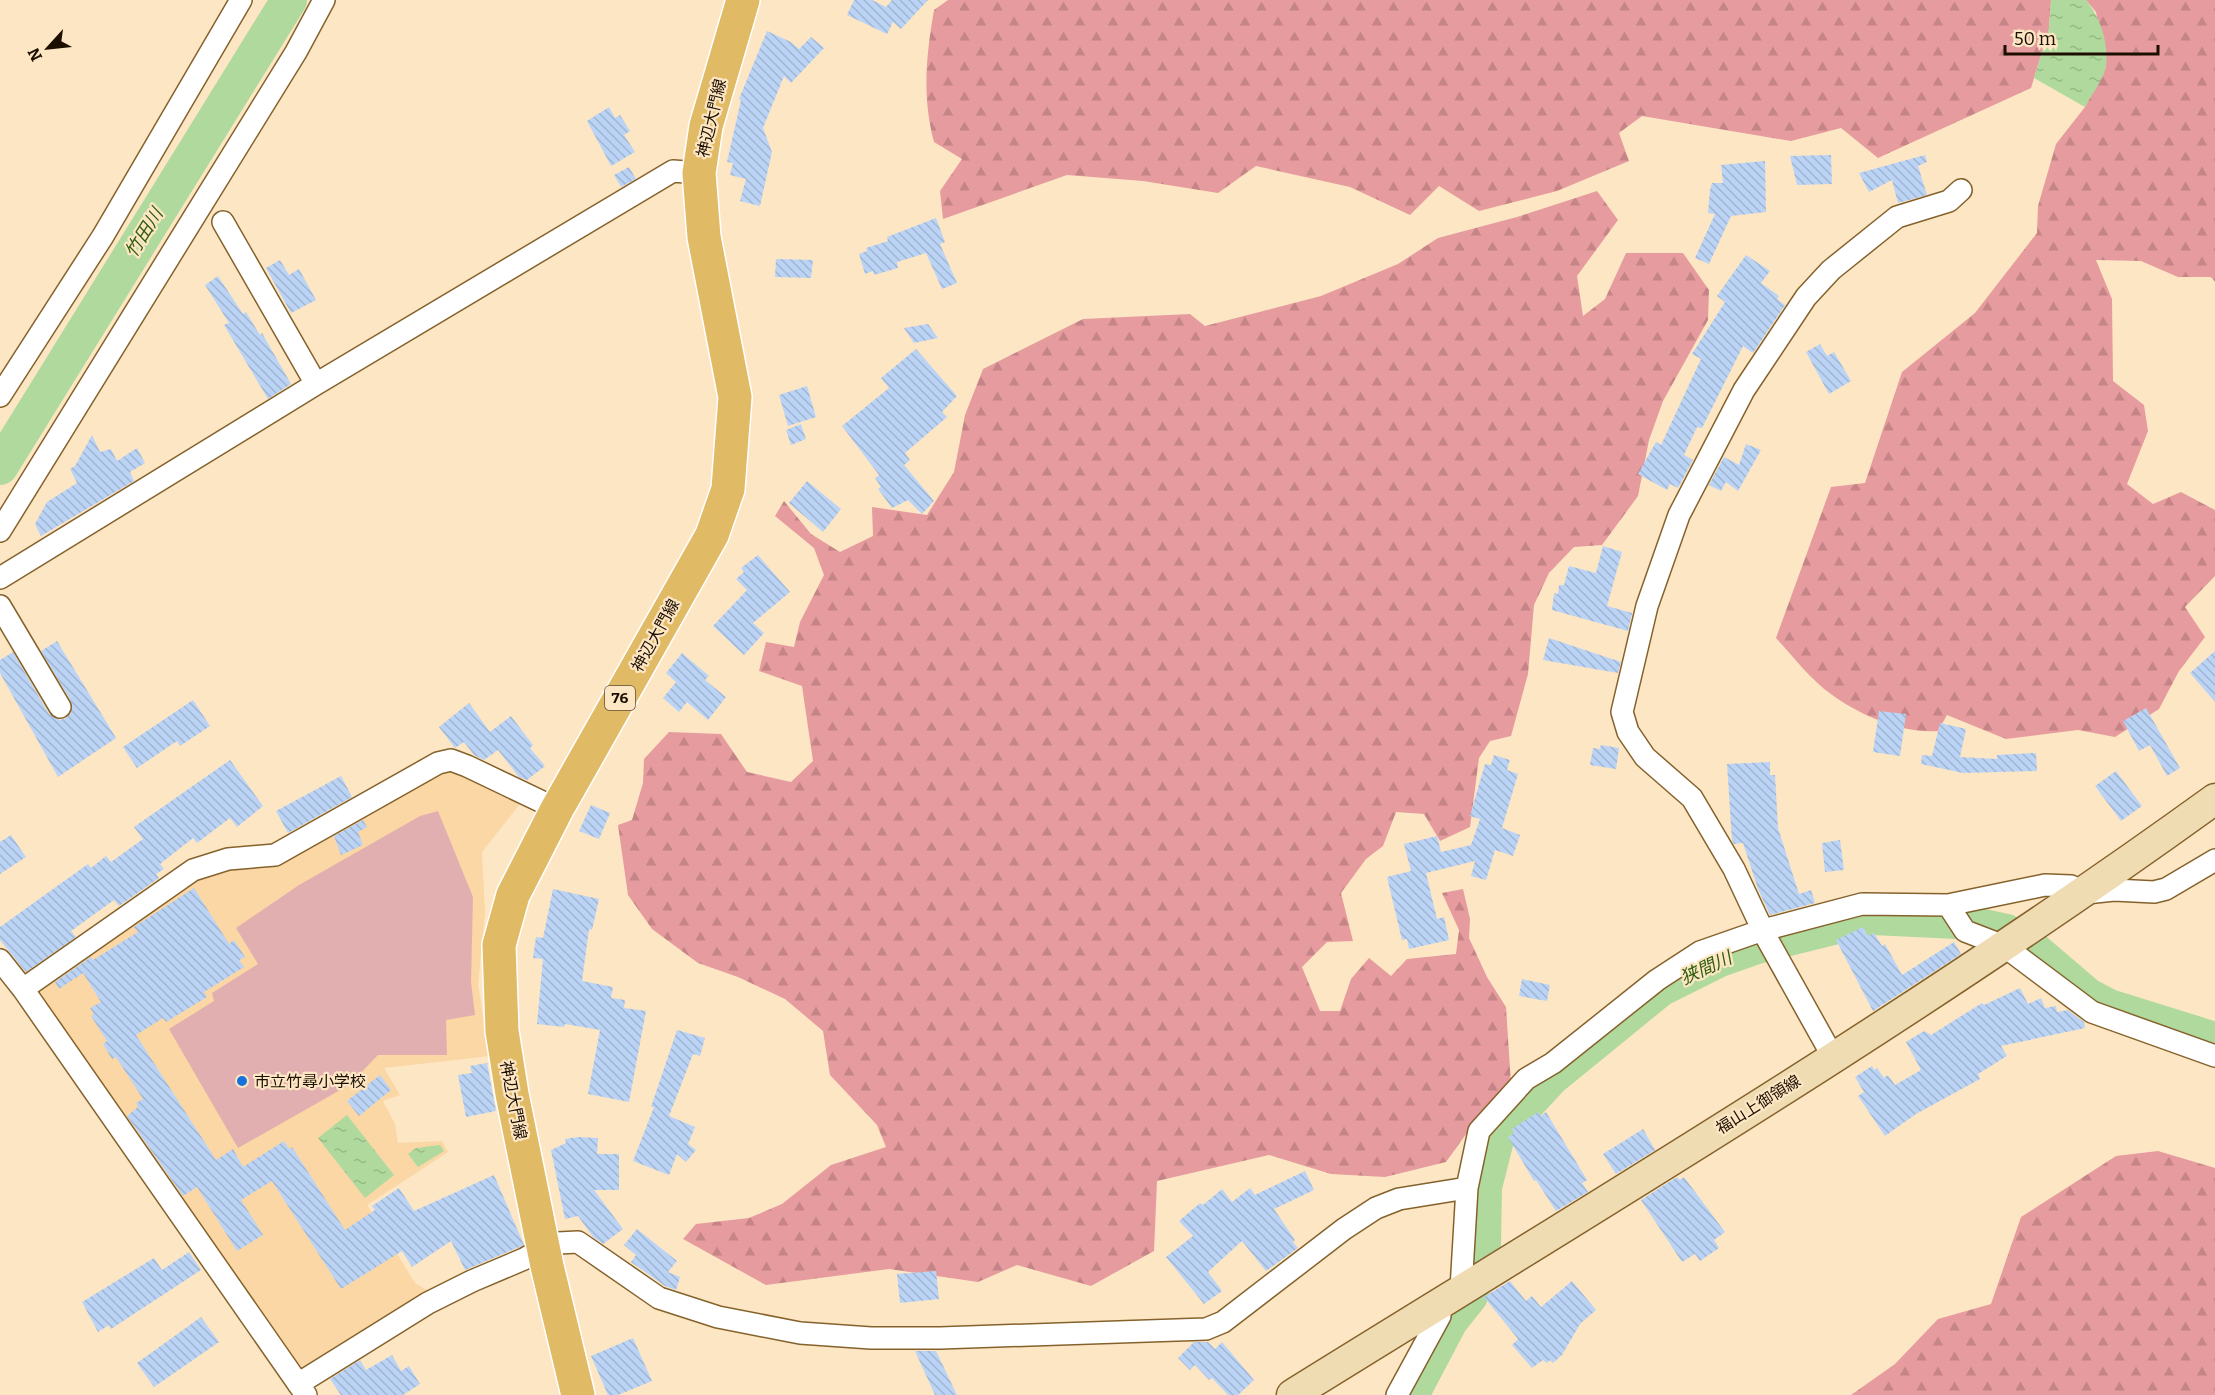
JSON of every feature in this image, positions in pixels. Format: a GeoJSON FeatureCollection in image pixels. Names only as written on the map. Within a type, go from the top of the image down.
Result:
{"type":"FeatureCollection","features":[{"type":"Feature","properties":{"kind":"main road","name":"神辺大門線"},"geometry":{"type":"LineString","coordinates":[[578,1395],[543,1248],[502,1030],[499,945],[513,895],[557,809],[712,535],[728,489],[735,397],[704,237],[699,173],[706,126],[743,0]]}},
{"type":"Feature","properties":{"kind":"main road","name":"福山上御領線"},"geometry":{"type":"LineString","coordinates":[[1292,1395],[1833,1057],[2013,941],[2086,893],[2215,799]]}},
{"type":"Feature","properties":{"kind":"street"},"geometry":{"type":"LineString","coordinates":[[0,396],[103,236],[241,0]]}},
{"type":"Feature","properties":{"kind":"street"},"geometry":{"type":"LineString","coordinates":[[0,531],[296,52],[324,0]]}},
{"type":"Feature","properties":{"kind":"street"},"geometry":{"type":"LineString","coordinates":[[0,578],[316,384],[673,171],[699,173]]}},
{"type":"Feature","properties":{"kind":"street"},"geometry":{"type":"LineString","coordinates":[[1833,1057],[1768,939],[1734,869],[1692,798],[1644,757],[1628,732],[1622,711],[1647,606],[1679,515],[1744,390],[1806,297],[1832,270],[1897,217],[1949,201],[1961,190]]}},
{"type":"Feature","properties":{"kind":"street"},"geometry":{"type":"LineString","coordinates":[[223,222],[316,384]]}},
{"type":"Feature","properties":{"kind":"street"},"geometry":{"type":"LineString","coordinates":[[0,606],[60,707]]}},
{"type":"Feature","properties":{"kind":"street"},"geometry":{"type":"LineString","coordinates":[[23,989],[193,870],[228,859],[275,855],[438,763],[451,760],[557,809]]}},
{"type":"Feature","properties":{"kind":"street"},"geometry":{"type":"LineString","coordinates":[[1397,1395],[1440,1316],[1462,1288],[1467,1188],[1479,1131],[1526,1079],[1553,1063],[1657,980],[1700,952],[1768,939],[1862,904],[1948,905],[2045,885],[2072,886],[2086,893],[2114,890],[2154,892],[2166,889],[2215,860]]}},
{"type":"Feature","properties":{"kind":"street"},"geometry":{"type":"LineString","coordinates":[[1948,905],[1965,931],[2013,941],[2092,1012],[2215,1056]]}},
{"type":"Feature","properties":{"kind":"street"},"geometry":{"type":"LineString","coordinates":[[0,960],[23,989],[303,1390],[429,1302],[558,1243],[578,1242],[659,1298],[718,1317],[800,1333],[871,1338],[940,1338],[1206,1329],[1223,1322],[1344,1228],[1376,1208],[1399,1199],[1467,1188]]}},
{"type":"Feature","properties":{"kind":"shaded area","name":"市立竹尋小学校"},"geometry":{"type":"Polygon","coordinates":[[[460,770],[523,800],[482,852],[485,913],[478,985],[490,1056],[384,1068],[400,1095],[383,1101],[395,1124],[398,1143],[442,1141],[448,1152],[367,1205],[415,1283],[432,1293],[315,1367],[291,1366],[37,1002],[39,990],[196,873],[285,857],[433,772],[460,770]]]}},
{"type":"Feature","properties":{"kind":"shaded area"},"geometry":{"type":"Polygon","coordinates":[[[438,811],[473,897],[471,982],[475,1015],[446,1020],[447,1055],[378,1055],[349,1085],[238,1148],[169,1029],[214,1001],[212,993],[258,964],[236,928],[299,885],[420,816],[438,811]]]}},
{"type":"Feature","properties":{"kind":"green space"},"geometry":{"type":"Polygon","coordinates":[[[948,0],[2051,0],[2049,29],[2031,88],[1878,158],[1841,128],[1791,141],[1642,116],[1619,133],[1629,161],[1557,191],[1479,211],[1439,186],[1410,215],[1350,187],[1256,166],[1218,193],[1143,181],[1067,175],[943,219],[940,191],[962,159],[934,142],[928,109],[926,76],[934,10],[948,0]]]}},
{"type":"Feature","properties":{"kind":"green space"},"geometry":{"type":"Polygon","coordinates":[[[2086,0],[2215,0],[2215,282],[2211,277],[2178,277],[2141,261],[2096,260],[2112,299],[2113,381],[2144,405],[2148,431],[2127,484],[2153,504],[2181,492],[2215,510],[2215,576],[2185,607],[2205,637],[2179,671],[2159,709],[2115,737],[2078,730],[2006,739],[1947,715],[1938,731],[1896,726],[1868,716],[1831,694],[1776,638],[1831,487],[1865,483],[1902,372],[1975,313],[2037,233],[2038,206],[2056,144],[2085,107],[2106,67],[2096,12],[2086,0]]]}},
{"type":"Feature","properties":{"kind":"green space"},"geometry":{"type":"Polygon","coordinates":[[[1597,191],[1618,220],[1577,276],[1583,316],[1605,299],[1626,253],[1683,253],[1709,290],[1708,320],[1663,401],[1649,440],[1638,496],[1602,545],[1574,547],[1549,573],[1534,605],[1528,674],[1511,736],[1490,741],[1479,758],[1470,827],[1440,841],[1424,814],[1396,812],[1383,846],[1366,859],[1341,893],[1353,941],[1327,942],[1302,967],[1320,1011],[1340,1011],[1351,979],[1369,958],[1391,976],[1407,959],[1456,954],[1459,930],[1442,893],[1463,889],[1470,919],[1469,938],[1487,977],[1506,1007],[1511,1084],[1474,1123],[1446,1162],[1385,1177],[1331,1174],[1269,1155],[1157,1181],[1154,1251],[1091,1286],[1017,1265],[978,1282],[889,1269],[766,1285],[683,1239],[696,1224],[749,1218],[782,1204],[831,1165],[886,1147],[877,1125],[830,1075],[823,1031],[785,999],[738,977],[698,963],[652,929],[628,895],[618,825],[632,820],[643,783],[644,759],[669,732],[721,734],[747,772],[791,782],[813,761],[802,686],[759,671],[766,642],[794,647],[800,622],[824,575],[814,548],[775,516],[784,501],[811,534],[840,552],[873,536],[872,507],[927,515],[954,472],[965,415],[983,369],[1083,319],[1190,314],[1205,326],[1321,296],[1398,264],[1438,238],[1517,217],[1597,191]]]}},
{"type":"Feature","properties":{"kind":"green space"},"geometry":{"type":"Polygon","coordinates":[[[2158,1151],[2215,1168],[2215,1395],[1851,1395],[1895,1364],[1938,1319],[1991,1304],[2021,1217],[2116,1156],[2158,1151]]]}},
{"type":"Feature","properties":{"kind":"water"},"geometry":{"type":"Polygon","coordinates":[[[2051,0],[2086,0],[2102,31],[2107,57],[2105,71],[2085,107],[2034,78],[2049,29],[2051,0]]]}},
{"type":"Feature","properties":{"kind":"water"},"geometry":{"type":"Polygon","coordinates":[[[347,1115],[394,1175],[365,1198],[318,1138],[347,1115]]]}},
{"type":"Feature","properties":{"kind":"water"},"geometry":{"type":"Polygon","coordinates":[[[440,1145],[444,1151],[418,1167],[408,1154],[416,1148],[440,1145]]]}},
{"type":"Feature","properties":{"kind":"building"},"geometry":{"type":"Polygon","coordinates":[[[854,0],[872,0],[886,7],[892,0],[928,0],[901,29],[893,22],[887,34],[847,15],[854,0]]]}},
{"type":"Feature","properties":{"kind":"building"},"geometry":{"type":"Polygon","coordinates":[[[767,31],[791,42],[799,49],[811,37],[824,48],[791,83],[784,76],[763,128],[772,152],[760,206],[740,201],[746,179],[730,175],[733,163],[727,162],[741,100],[739,99],[767,31]]]}},
{"type":"Feature","properties":{"kind":"building"},"geometry":{"type":"Polygon","coordinates":[[[609,107],[615,118],[620,115],[630,131],[624,135],[635,152],[611,166],[587,121],[609,107]]]}},
{"type":"Feature","properties":{"kind":"building"},"geometry":{"type":"Polygon","coordinates":[[[1831,155],[1832,184],[1797,185],[1790,156],[1831,155]]]}},
{"type":"Feature","properties":{"kind":"building"},"geometry":{"type":"Polygon","coordinates":[[[1925,155],[1927,162],[1918,166],[1927,195],[1898,203],[1892,180],[1869,192],[1859,173],[1925,155]]]}},
{"type":"Feature","properties":{"kind":"building"},"geometry":{"type":"Polygon","coordinates":[[[1765,161],[1766,212],[1731,216],[1709,264],[1695,258],[1715,214],[1708,213],[1710,190],[1712,183],[1723,183],[1721,165],[1765,161]]]}},
{"type":"Feature","properties":{"kind":"building"},"geometry":{"type":"Polygon","coordinates":[[[629,167],[636,179],[621,187],[614,175],[629,167]]]}},
{"type":"Feature","properties":{"kind":"building"},"geometry":{"type":"Polygon","coordinates":[[[936,218],[945,242],[940,244],[957,283],[942,289],[926,253],[897,262],[898,268],[874,275],[873,271],[865,274],[859,254],[867,251],[866,248],[888,241],[887,237],[936,218]]]}},
{"type":"Feature","properties":{"kind":"building"},"geometry":{"type":"Polygon","coordinates":[[[1746,255],[1770,271],[1761,283],[1779,296],[1777,299],[1785,305],[1753,353],[1743,346],[1702,428],[1697,427],[1684,455],[1693,460],[1678,488],[1670,484],[1667,490],[1638,474],[1656,442],[1661,445],[1701,359],[1692,354],[1725,302],[1717,296],[1746,255]]]}},
{"type":"Feature","properties":{"kind":"building"},"geometry":{"type":"Polygon","coordinates":[[[776,259],[813,260],[811,278],[775,277],[776,259]]]}},
{"type":"Feature","properties":{"kind":"building"},"geometry":{"type":"Polygon","coordinates":[[[280,260],[289,275],[299,269],[316,300],[291,313],[266,268],[280,260]]]}},
{"type":"Feature","properties":{"kind":"building"},"geometry":{"type":"Polygon","coordinates":[[[218,276],[243,314],[246,312],[260,335],[262,333],[291,384],[268,399],[224,325],[229,323],[205,285],[218,276]]]}},
{"type":"Feature","properties":{"kind":"building"},"geometry":{"type":"Polygon","coordinates":[[[928,324],[938,338],[914,343],[904,328],[928,324]]]}},
{"type":"Feature","properties":{"kind":"building"},"geometry":{"type":"Polygon","coordinates":[[[1820,344],[1827,356],[1834,352],[1851,381],[1829,394],[1806,352],[1820,344]]]}},
{"type":"Feature","properties":{"kind":"building"},"geometry":{"type":"Polygon","coordinates":[[[916,349],[957,396],[942,412],[947,417],[905,453],[910,460],[904,465],[934,501],[922,514],[908,500],[892,508],[878,489],[881,487],[875,478],[879,475],[842,426],[889,388],[881,378],[916,349]]]}},
{"type":"Feature","properties":{"kind":"building"},"geometry":{"type":"Polygon","coordinates":[[[807,386],[816,417],[788,426],[779,395],[807,386]]]}},
{"type":"Feature","properties":{"kind":"building"},"geometry":{"type":"Polygon","coordinates":[[[801,424],[806,439],[791,445],[786,430],[801,424]]]}},
{"type":"Feature","properties":{"kind":"building"},"geometry":{"type":"Polygon","coordinates":[[[92,435],[100,452],[111,449],[117,461],[137,448],[145,463],[130,472],[134,481],[41,536],[35,524],[47,502],[77,483],[70,469],[75,466],[92,435]]]}},
{"type":"Feature","properties":{"kind":"building"},"geometry":{"type":"Polygon","coordinates":[[[1746,444],[1761,450],[1738,491],[1726,482],[1721,491],[1709,485],[1724,457],[1739,465],[1746,444]]]}},
{"type":"Feature","properties":{"kind":"building"},"geometry":{"type":"Polygon","coordinates":[[[807,481],[841,509],[823,532],[789,503],[807,481]]]}},
{"type":"Feature","properties":{"kind":"building"},"geometry":{"type":"Polygon","coordinates":[[[1603,546],[1622,552],[1607,606],[1632,613],[1628,631],[1552,610],[1554,593],[1558,594],[1559,585],[1564,585],[1569,566],[1596,573],[1603,546]]]}},
{"type":"Feature","properties":{"kind":"building"},"geometry":{"type":"Polygon","coordinates":[[[758,555],[790,592],[753,623],[764,633],[744,655],[713,626],[747,590],[736,579],[744,572],[741,568],[758,555]]]}},
{"type":"Feature","properties":{"kind":"building"},"geometry":{"type":"Polygon","coordinates":[[[1549,638],[1621,662],[1618,673],[1543,660],[1549,638]]]}},
{"type":"Feature","properties":{"kind":"building"},"geometry":{"type":"Polygon","coordinates":[[[57,641],[116,738],[58,777],[0,673],[0,660],[13,652],[49,714],[60,720],[66,718],[71,713],[71,701],[41,651],[57,641]]]}},
{"type":"Feature","properties":{"kind":"building"},"geometry":{"type":"Polygon","coordinates":[[[2215,651],[2215,702],[2190,673],[2215,651]]]}},
{"type":"Feature","properties":{"kind":"building"},"geometry":{"type":"Polygon","coordinates":[[[682,653],[709,676],[705,680],[726,697],[708,720],[687,702],[679,712],[663,698],[676,682],[666,673],[682,653]]]}},
{"type":"Feature","properties":{"kind":"building"},"geometry":{"type":"Polygon","coordinates":[[[193,700],[210,726],[180,746],[177,741],[137,768],[123,747],[193,700]]]}},
{"type":"Feature","properties":{"kind":"building"},"geometry":{"type":"Polygon","coordinates":[[[469,703],[490,732],[511,716],[533,745],[530,748],[545,766],[527,780],[519,777],[498,750],[484,760],[474,755],[464,742],[455,748],[439,727],[469,703]]]}},
{"type":"Feature","properties":{"kind":"building"},"geometry":{"type":"Polygon","coordinates":[[[2146,708],[2180,768],[2167,776],[2150,745],[2139,751],[2123,721],[2146,708]]]}},
{"type":"Feature","properties":{"kind":"building"},"geometry":{"type":"Polygon","coordinates":[[[1879,711],[1906,714],[1900,756],[1873,752],[1879,711]]]}},
{"type":"Feature","properties":{"kind":"building"},"geometry":{"type":"Polygon","coordinates":[[[1940,723],[1966,729],[1960,757],[1997,759],[1997,755],[2036,753],[2037,771],[1963,773],[1921,764],[1922,755],[1932,756],[1940,723]]]}},
{"type":"Feature","properties":{"kind":"building"},"geometry":{"type":"Polygon","coordinates":[[[1601,745],[1619,748],[1616,769],[1590,765],[1593,748],[1600,749],[1601,745]]]}},
{"type":"Feature","properties":{"kind":"building"},"geometry":{"type":"Polygon","coordinates":[[[1494,755],[1510,760],[1507,770],[1518,774],[1502,828],[1520,835],[1513,856],[1495,850],[1486,880],[1471,876],[1475,861],[1426,873],[1437,919],[1444,917],[1449,940],[1409,949],[1407,939],[1402,940],[1387,877],[1411,871],[1404,844],[1437,836],[1441,852],[1471,845],[1480,819],[1470,816],[1485,764],[1491,765],[1494,755]]]}},
{"type":"Feature","properties":{"kind":"building"},"geometry":{"type":"Polygon","coordinates":[[[230,760],[263,806],[237,827],[230,818],[197,843],[193,838],[160,864],[164,869],[156,874],[159,878],[119,906],[114,900],[71,931],[76,937],[26,972],[0,940],[0,927],[88,864],[91,868],[106,856],[111,862],[143,839],[134,827],[230,760]]]}},
{"type":"Feature","properties":{"kind":"building"},"geometry":{"type":"Polygon","coordinates":[[[1770,762],[1770,775],[1775,775],[1778,828],[1799,894],[1811,890],[1815,903],[1770,915],[1758,889],[1743,843],[1734,844],[1732,840],[1727,764],[1770,762]]]}},
{"type":"Feature","properties":{"kind":"building"},"geometry":{"type":"Polygon","coordinates":[[[2116,771],[2142,806],[2121,821],[2095,786],[2116,771]]]}},
{"type":"Feature","properties":{"kind":"building"},"geometry":{"type":"Polygon","coordinates":[[[341,776],[352,797],[288,833],[276,811],[341,776]]]}},
{"type":"Feature","properties":{"kind":"building"},"geometry":{"type":"Polygon","coordinates":[[[591,805],[610,813],[599,839],[579,831],[591,805]]]}},
{"type":"Feature","properties":{"kind":"building"},"geometry":{"type":"Polygon","coordinates":[[[363,820],[367,827],[358,832],[363,845],[341,855],[334,836],[363,820]]]}},
{"type":"Feature","properties":{"kind":"building"},"geometry":{"type":"Polygon","coordinates":[[[11,835],[26,857],[0,874],[0,842],[11,835]]]}},
{"type":"Feature","properties":{"kind":"building"},"geometry":{"type":"Polygon","coordinates":[[[1840,840],[1844,870],[1825,872],[1822,843],[1840,840]]]}},
{"type":"Feature","properties":{"kind":"building"},"geometry":{"type":"Polygon","coordinates":[[[194,888],[229,944],[234,940],[245,957],[239,960],[244,967],[204,992],[207,997],[166,1022],[163,1018],[136,1035],[216,1160],[233,1149],[243,1167],[284,1141],[289,1149],[292,1147],[345,1230],[375,1210],[372,1206],[399,1188],[414,1211],[494,1175],[524,1245],[465,1270],[451,1241],[412,1267],[402,1251],[341,1289],[272,1181],[241,1200],[263,1235],[237,1251],[197,1187],[183,1196],[127,1116],[138,1107],[136,1103],[143,1099],[116,1057],[112,1059],[103,1044],[107,1041],[91,1016],[94,1014],[90,1008],[101,1002],[83,973],[59,989],[55,982],[91,957],[93,960],[138,932],[134,927],[194,888]]]}},
{"type":"Feature","properties":{"kind":"building"},"geometry":{"type":"Polygon","coordinates":[[[553,889],[599,899],[592,930],[589,929],[582,981],[613,987],[611,998],[625,1000],[624,1008],[646,1011],[629,1102],[588,1094],[600,1030],[565,1024],[564,1027],[537,1024],[543,959],[533,958],[536,937],[543,938],[553,889]]]}},
{"type":"Feature","properties":{"kind":"building"},"geometry":{"type":"Polygon","coordinates":[[[1863,927],[1868,936],[1874,933],[1882,946],[1885,944],[1902,975],[1954,942],[1961,954],[1873,1011],[1836,940],[1863,927]]]}},
{"type":"Feature","properties":{"kind":"building"},"geometry":{"type":"Polygon","coordinates":[[[1522,979],[1550,985],[1547,1001],[1519,996],[1522,979]]]}},
{"type":"Feature","properties":{"kind":"building"},"geometry":{"type":"Polygon","coordinates":[[[2020,988],[2028,1004],[2041,998],[2045,1008],[2056,1006],[2057,1012],[2068,1010],[2084,1022],[2085,1028],[2001,1046],[2007,1056],[1978,1074],[1980,1079],[1916,1114],[1885,1136],[1858,1096],[1864,1092],[1855,1077],[1872,1066],[1874,1070],[1877,1068],[1884,1078],[1888,1075],[1895,1085],[1921,1070],[1906,1042],[1924,1031],[1931,1035],[1982,1003],[1984,1005],[2020,988]]]}},
{"type":"Feature","properties":{"kind":"building"},"geometry":{"type":"Polygon","coordinates":[[[677,1030],[705,1038],[700,1056],[693,1054],[669,1116],[695,1127],[688,1144],[696,1150],[686,1162],[677,1154],[669,1175],[633,1161],[654,1107],[651,1107],[677,1030]]]}},
{"type":"Feature","properties":{"kind":"building"},"geometry":{"type":"Polygon","coordinates":[[[487,1063],[496,1111],[466,1117],[458,1075],[472,1073],[470,1066],[487,1063]]]}},
{"type":"Feature","properties":{"kind":"building"},"geometry":{"type":"Polygon","coordinates":[[[380,1075],[391,1090],[359,1116],[347,1101],[380,1075]]]}},
{"type":"Feature","properties":{"kind":"building"},"geometry":{"type":"Polygon","coordinates":[[[1538,1112],[1541,1116],[1546,1112],[1587,1180],[1582,1183],[1588,1192],[1556,1211],[1536,1180],[1534,1181],[1508,1137],[1514,1133],[1512,1129],[1538,1112]]]}},
{"type":"Feature","properties":{"kind":"building"},"geometry":{"type":"Polygon","coordinates":[[[1643,1129],[1655,1150],[1616,1174],[1603,1154],[1643,1129]]]}},
{"type":"Feature","properties":{"kind":"building"},"geometry":{"type":"Polygon","coordinates":[[[598,1138],[597,1154],[619,1154],[619,1190],[594,1190],[623,1229],[603,1244],[593,1237],[578,1216],[565,1219],[551,1150],[566,1143],[565,1139],[598,1138]]]}},
{"type":"Feature","properties":{"kind":"building"},"geometry":{"type":"Polygon","coordinates":[[[1305,1171],[1314,1190],[1274,1209],[1298,1248],[1266,1271],[1242,1241],[1208,1272],[1222,1291],[1204,1304],[1166,1257],[1193,1236],[1179,1221],[1200,1203],[1203,1205],[1222,1189],[1232,1202],[1250,1188],[1255,1195],[1305,1171]]]}},
{"type":"Feature","properties":{"kind":"building"},"geometry":{"type":"Polygon","coordinates":[[[1677,1177],[1680,1180],[1684,1177],[1725,1232],[1714,1240],[1719,1248],[1700,1261],[1695,1254],[1682,1262],[1641,1200],[1677,1177]]]}},
{"type":"Feature","properties":{"kind":"building"},"geometry":{"type":"Polygon","coordinates":[[[637,1229],[677,1261],[668,1272],[680,1277],[676,1290],[665,1286],[631,1262],[636,1255],[624,1245],[637,1229]]]}},
{"type":"Feature","properties":{"kind":"building"},"geometry":{"type":"Polygon","coordinates":[[[189,1252],[201,1270],[111,1329],[109,1325],[98,1332],[82,1302],[154,1258],[162,1270],[189,1252]]]}},
{"type":"Feature","properties":{"kind":"building"},"geometry":{"type":"Polygon","coordinates":[[[936,1271],[939,1299],[900,1303],[897,1274],[936,1271]]]}},
{"type":"Feature","properties":{"kind":"building"},"geometry":{"type":"Polygon","coordinates":[[[1510,1281],[1526,1301],[1532,1296],[1541,1307],[1572,1281],[1596,1310],[1580,1324],[1562,1355],[1553,1363],[1550,1360],[1547,1363],[1543,1360],[1532,1368],[1512,1345],[1518,1339],[1484,1297],[1510,1281]]]}},
{"type":"Feature","properties":{"kind":"building"},"geometry":{"type":"Polygon","coordinates":[[[201,1317],[219,1342],[154,1387],[137,1363],[201,1317]]]}},
{"type":"Feature","properties":{"kind":"building"},"geometry":{"type":"Polygon","coordinates":[[[633,1338],[652,1381],[618,1395],[608,1395],[591,1356],[633,1338]]]}},
{"type":"Feature","properties":{"kind":"building"},"geometry":{"type":"Polygon","coordinates":[[[1194,1342],[1208,1342],[1215,1349],[1222,1342],[1254,1380],[1238,1395],[1228,1395],[1212,1378],[1209,1380],[1195,1365],[1190,1370],[1178,1358],[1194,1342]]]}},
{"type":"Feature","properties":{"kind":"building"},"geometry":{"type":"Polygon","coordinates":[[[915,1351],[936,1351],[957,1395],[935,1395],[915,1351]]]}},
{"type":"Feature","properties":{"kind":"building"},"geometry":{"type":"Polygon","coordinates":[[[392,1355],[401,1371],[409,1366],[420,1384],[403,1395],[341,1395],[330,1379],[360,1360],[366,1370],[392,1355]]]}},
{"type":"Feature","properties":{"kind":"waterway","name":"竹田川"},"geometry":{"type":"LineString","coordinates":[[0,467],[289,0]]}},
{"type":"Feature","properties":{"kind":"waterway","name":"狭間川"},"geometry":{"type":"LineString","coordinates":[[1411,1395],[1450,1321],[1470,1296],[1483,1244],[1484,1187],[1497,1136],[1552,1077],[1660,989],[1720,959],[1757,946],[1873,917],[1957,921],[2007,932],[2033,949],[2088,996],[2109,1007],[2215,1040]]}},
{"type":"Feature","properties":{"kind":"place","name":"市立竹尋小学校"},"geometry":{"type":"Point","coordinates":[242,1081]}}]}
